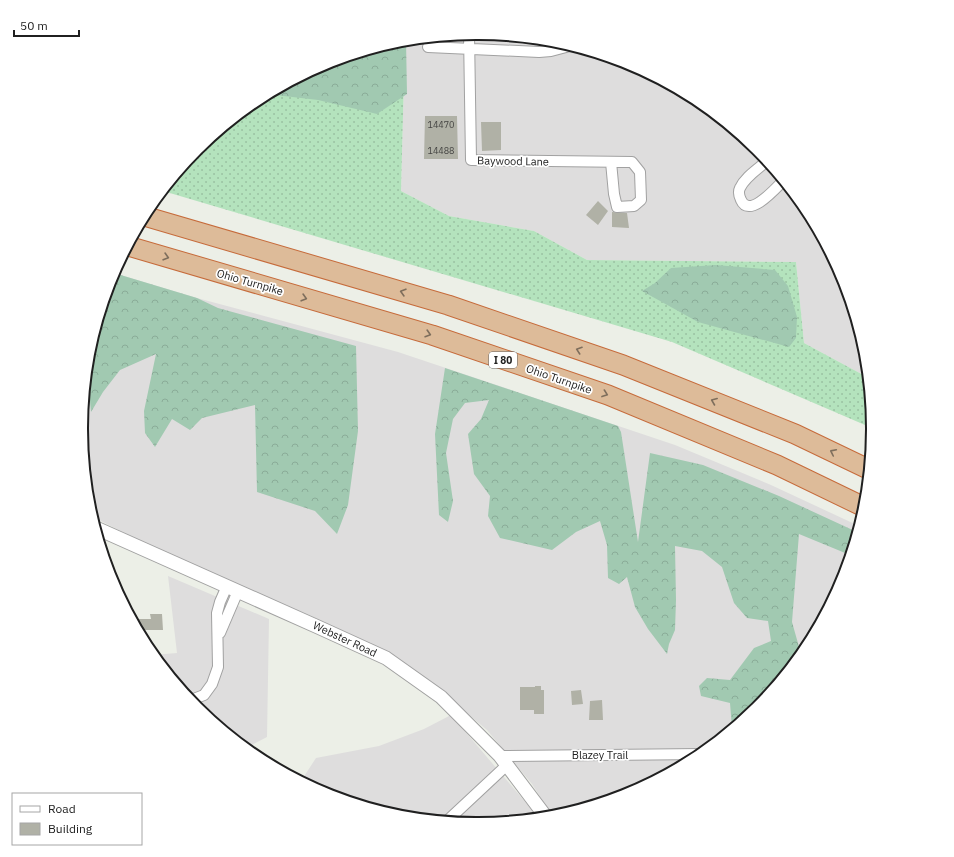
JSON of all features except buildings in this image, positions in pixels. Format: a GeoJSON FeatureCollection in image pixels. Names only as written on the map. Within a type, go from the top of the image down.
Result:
{"type":"FeatureCollection","features":[{"type":"Feature","properties":{"kind":"highway"},"geometry":{"type":"LineString","coordinates":[[151,218],[448,306],[623,365],[795,434],[863,467]]}},
{"type":"Feature","properties":{"kind":"highway","name":"Ohio Turnpike"},"geometry":{"type":"LineString","coordinates":[[134,248],[432,335],[608,396],[777,465],[858,504]]}},
{"type":"Feature","properties":{"kind":"street","name":"Baywood Lane"},"geometry":{"type":"LineString","coordinates":[[469,40],[470,160],[632,162],[640,172],[641,200],[634,206],[617,207],[610,162]]}},
{"type":"Feature","properties":{"kind":"street"},"geometry":{"type":"LineString","coordinates":[[428,47],[539,52],[560,49]]}},
{"type":"Feature","properties":{"kind":"street"},"geometry":{"type":"LineString","coordinates":[[762,165],[747,179],[740,188],[739,194],[743,204],[758,204],[779,185]]}},
{"type":"Feature","properties":{"kind":"street","name":"Webster Road"},"geometry":{"type":"LineString","coordinates":[[103,531],[386,658],[441,697],[504,760],[542,812]]}},
{"type":"Feature","properties":{"kind":"street"},"geometry":{"type":"LineString","coordinates":[[197,698],[204,695],[212,684],[218,667],[218,639],[232,588]]}},
{"type":"Feature","properties":{"kind":"street","name":"Blazey Trail"},"geometry":{"type":"LineString","coordinates":[[504,760],[689,754]]}},
{"type":"Feature","properties":{"kind":"street"},"geometry":{"type":"LineString","coordinates":[[452,816],[504,760]]}},
{"type":"Feature","properties":{"kind":"shaded area"},"geometry":{"type":"Polygon","coordinates":[[[477,40],[528,43],[578,53],[626,70],[671,92],[714,120],[752,154],[785,192],[813,234],[836,280],[852,328],[861,374],[804,343],[796,262],[587,260],[534,231],[449,216],[401,191],[405,46],[426,43],[477,40]]]}},
{"type":"Feature","properties":{"kind":"shaded area"},"geometry":{"type":"Polygon","coordinates":[[[120,275],[197,298],[398,352],[675,445],[771,485],[853,523],[836,577],[813,623],[800,644],[769,685],[733,721],[693,752],[649,777],[602,796],[578,804],[549,811],[532,784],[487,730],[428,680],[380,648],[309,615],[170,556],[100,521],[96,504],[89,454],[89,403],[96,353],[102,328],[109,304],[120,275]]]}},
{"type":"Feature","properties":{"kind":"shaded area"},"geometry":{"type":"Polygon","coordinates":[[[168,576],[269,619],[267,737],[251,745],[221,721],[185,685],[161,654],[177,653],[168,576]]]}},
{"type":"Feature","properties":{"kind":"shaded area"},"geometry":{"type":"Polygon","coordinates":[[[451,715],[535,813],[477,817],[426,814],[376,804],[328,787],[304,776],[316,758],[379,746],[424,729],[451,715]]]}},
{"type":"Feature","properties":{"kind":"green space"},"geometry":{"type":"Polygon","coordinates":[[[405,46],[401,191],[449,216],[534,231],[587,260],[796,262],[804,343],[861,374],[866,425],[672,342],[169,193],[202,154],[240,120],[261,105],[305,80],[328,70],[376,53],[405,46]]]}},
{"type":"Feature","properties":{"kind":"green space"},"geometry":{"type":"Polygon","coordinates":[[[406,46],[407,94],[377,114],[318,100],[278,95],[305,80],[328,70],[376,53],[406,46]]]}},
{"type":"Feature","properties":{"kind":"green space"},"geometry":{"type":"Polygon","coordinates":[[[716,265],[775,270],[788,286],[797,317],[796,338],[789,347],[698,322],[642,291],[655,283],[671,268],[716,265]]]}},
{"type":"Feature","properties":{"kind":"green space"},"geometry":{"type":"Polygon","coordinates":[[[120,275],[197,298],[218,308],[356,346],[358,431],[348,505],[337,534],[315,511],[257,492],[255,405],[202,418],[190,430],[172,419],[155,447],[145,433],[144,411],[156,354],[120,370],[103,392],[91,412],[90,398],[96,353],[109,304],[120,275]]]}},
{"type":"Feature","properties":{"kind":"green space"},"geometry":{"type":"Polygon","coordinates":[[[445,368],[618,426],[621,432],[638,542],[650,453],[703,465],[779,496],[852,530],[845,553],[799,534],[792,622],[799,646],[769,685],[732,722],[730,703],[701,696],[699,686],[707,678],[730,680],[754,648],[771,641],[768,621],[747,618],[734,603],[722,567],[702,551],[675,546],[675,630],[669,644],[667,654],[648,629],[635,607],[627,577],[619,584],[608,578],[607,545],[600,521],[576,532],[552,550],[500,538],[488,516],[490,496],[474,474],[468,434],[481,419],[489,400],[465,403],[453,419],[446,453],[453,501],[448,522],[439,515],[435,434],[445,368]]]}}]}
